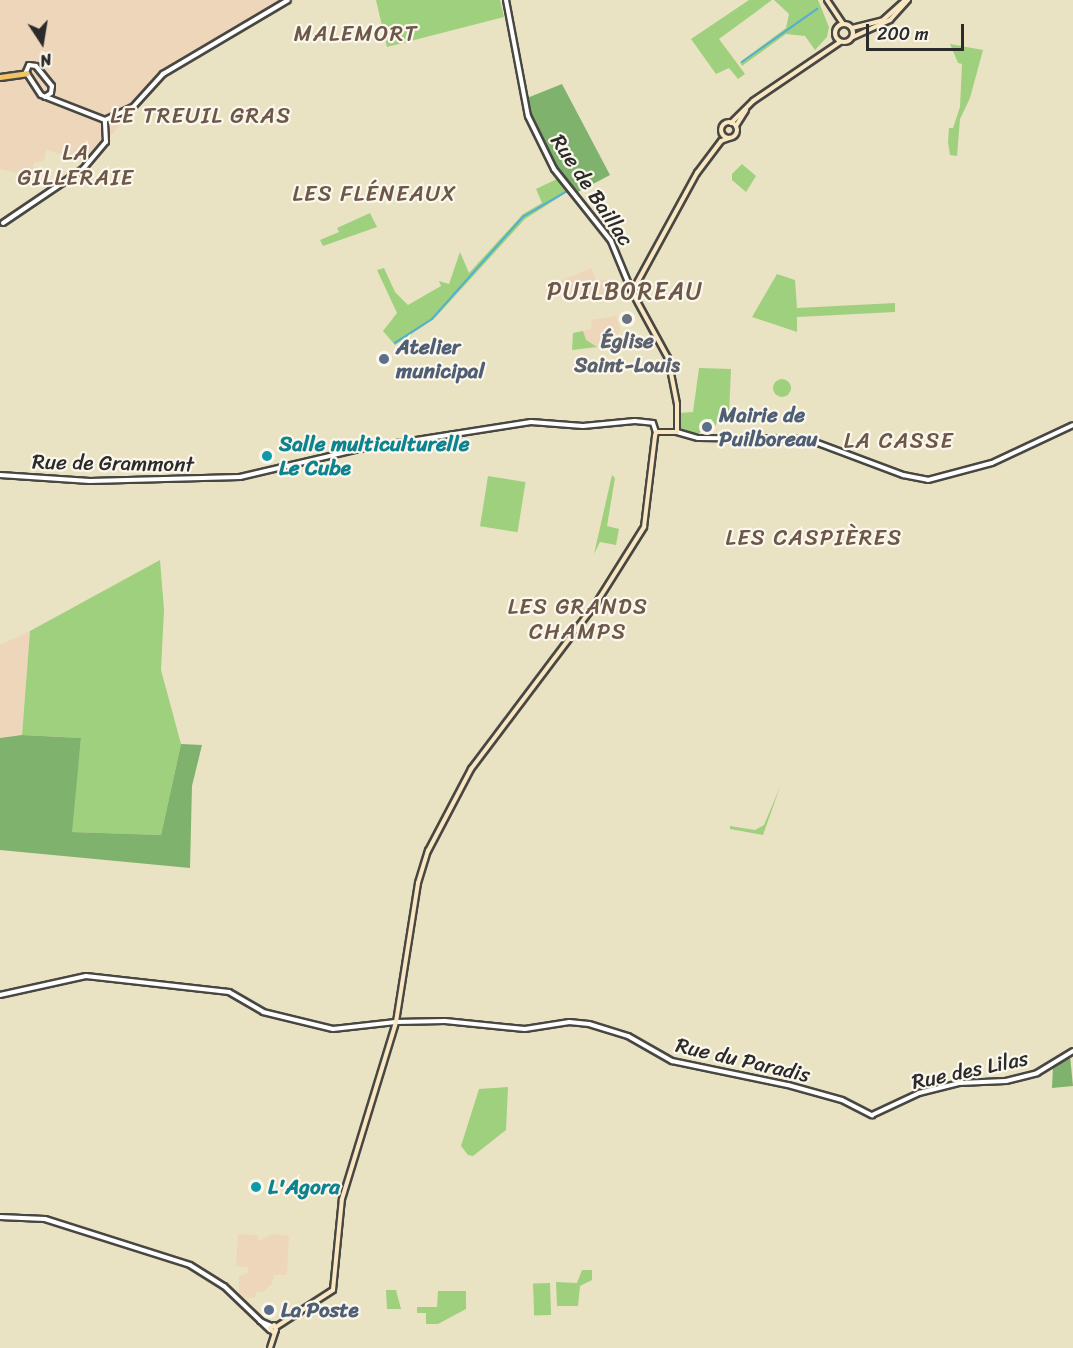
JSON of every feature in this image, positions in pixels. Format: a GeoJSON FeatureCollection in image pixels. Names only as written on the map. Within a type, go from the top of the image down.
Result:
{"type":"FeatureCollection","features":[{"type":"Feature","properties":{"kind":"highway"},"geometry":{"type":"LineString","coordinates":[[0,77],[27,73]]}},
{"type":"Feature","properties":{"kind":"main road"},"geometry":{"type":"LineString","coordinates":[[827,0],[841,25],[852,28],[883,20],[907,0]]}},
{"type":"Feature","properties":{"kind":"main road"},"geometry":{"type":"LineString","coordinates":[[733,125],[753,101],[822,51],[890,20],[907,0]]}},
{"type":"Feature","properties":{"kind":"main road"},"geometry":{"type":"LineString","coordinates":[[822,51],[841,25]]}},
{"type":"Feature","properties":{"kind":"main road"},"geometry":{"type":"LineString","coordinates":[[852,28],[853,37]]}},
{"type":"Feature","properties":{"kind":"main road"},"geometry":{"type":"LineString","coordinates":[[835,35],[840,42]]}},
{"type":"Feature","properties":{"kind":"main road"},"geometry":{"type":"LineString","coordinates":[[270,1348],[273,1329],[333,1290],[338,1220],[344,1189],[396,1022],[418,883],[428,851],[471,770],[615,576],[646,519],[656,432],[677,432],[675,384],[668,358],[632,292],[697,173],[721,141],[723,125],[733,125]]}},
{"type":"Feature","properties":{"kind":"main road"},"geometry":{"type":"LineString","coordinates":[[721,141],[735,134],[733,125]]}},
{"type":"Feature","properties":{"kind":"main road"},"geometry":{"type":"LineString","coordinates":[[722,134],[729,138]]}},
{"type":"Feature","properties":{"kind":"street"},"geometry":{"type":"LineString","coordinates":[[58,104],[51,93],[52,86],[34,64],[27,66],[27,73],[45,96],[58,104],[105,120],[132,107],[171,69],[288,0]]}},
{"type":"Feature","properties":{"kind":"street","name":"Rue de Baillac"},"geometry":{"type":"LineString","coordinates":[[506,0],[528,116],[554,169],[611,241],[632,292]]}},
{"type":"Feature","properties":{"kind":"street"},"geometry":{"type":"LineString","coordinates":[[38,89],[47,82]]}},
{"type":"Feature","properties":{"kind":"street"},"geometry":{"type":"LineString","coordinates":[[45,96],[51,93]]}},
{"type":"Feature","properties":{"kind":"street"},"geometry":{"type":"LineString","coordinates":[[3,223],[83,169],[106,141],[105,120]]}},
{"type":"Feature","properties":{"kind":"street"},"geometry":{"type":"LineString","coordinates":[[628,280],[638,281]]}},
{"type":"Feature","properties":{"kind":"street","name":"Rue de Grammont"},"geometry":{"type":"LineString","coordinates":[[0,475],[87,481],[250,476],[359,449],[502,425],[560,423],[583,426],[650,423],[656,432]]}},
{"type":"Feature","properties":{"kind":"street"},"geometry":{"type":"LineString","coordinates":[[677,432],[698,438],[810,440],[903,476],[934,479],[992,463],[1073,425]]}},
{"type":"Feature","properties":{"kind":"street","name":"Rue du Paradis"},"geometry":{"type":"LineString","coordinates":[[2,995],[71,977],[114,978],[229,992],[263,1012],[333,1029],[362,1029],[396,1022],[452,1022],[525,1029],[569,1022],[589,1024],[628,1036],[672,1061],[789,1085],[842,1100],[872,1115]]}},
{"type":"Feature","properties":{"kind":"street","name":"Rue des Lilas"},"geometry":{"type":"LineString","coordinates":[[872,1115],[929,1091],[959,1083],[1006,1082],[1037,1073],[1073,1051]]}},
{"type":"Feature","properties":{"kind":"street"},"geometry":{"type":"LineString","coordinates":[[0,1217],[45,1219],[190,1265],[224,1286],[259,1320],[273,1329]]}},
{"type":"Feature","properties":{"kind":"shaded area"},"geometry":{"type":"Polygon","coordinates":[[[0,0],[288,0],[163,74],[89,162],[46,150],[44,161],[34,163],[32,176],[0,169],[0,0]]]}},
{"type":"Feature","properties":{"kind":"shaded area"},"geometry":{"type":"Polygon","coordinates":[[[591,268],[597,280],[607,280],[607,291],[612,290],[613,296],[600,299],[598,293],[568,301],[560,281],[591,268]]]}},
{"type":"Feature","properties":{"kind":"shaded area"},"geometry":{"type":"Polygon","coordinates":[[[616,316],[621,332],[614,336],[615,342],[597,348],[585,340],[583,331],[592,328],[591,320],[616,316]]]}},
{"type":"Feature","properties":{"kind":"shaded area"},"geometry":{"type":"Polygon","coordinates":[[[30,631],[22,735],[0,738],[0,645],[30,631]]]}},
{"type":"Feature","properties":{"kind":"shaded area"},"geometry":{"type":"Polygon","coordinates":[[[238,1234],[257,1235],[259,1241],[273,1234],[289,1236],[287,1275],[274,1275],[272,1284],[263,1292],[256,1292],[255,1298],[239,1297],[239,1276],[248,1273],[248,1267],[236,1266],[238,1234]]]}},
{"type":"Feature","properties":{"kind":"green space"},"geometry":{"type":"Polygon","coordinates":[[[376,0],[500,0],[504,17],[387,47],[376,0]]]}},
{"type":"Feature","properties":{"kind":"green space"},"geometry":{"type":"Polygon","coordinates":[[[749,0],[772,0],[719,39],[745,74],[738,79],[729,68],[716,74],[691,39],[749,0]]]}},
{"type":"Feature","properties":{"kind":"green space"},"geometry":{"type":"Polygon","coordinates":[[[774,0],[818,0],[829,27],[827,37],[815,50],[805,36],[786,34],[742,66],[740,62],[786,28],[789,14],[774,0]]]}},
{"type":"Feature","properties":{"kind":"green space"},"geometry":{"type":"Polygon","coordinates":[[[950,44],[983,50],[970,98],[960,119],[957,156],[950,155],[948,142],[949,128],[953,128],[960,107],[962,64],[958,63],[950,44]]]}},
{"type":"Feature","properties":{"kind":"green space"},"geometry":{"type":"Polygon","coordinates":[[[562,84],[610,175],[576,193],[556,167],[530,115],[527,98],[562,84]]]}},
{"type":"Feature","properties":{"kind":"green space"},"geometry":{"type":"Polygon","coordinates":[[[742,164],[756,176],[746,192],[732,180],[732,174],[742,164]]]}},
{"type":"Feature","properties":{"kind":"green space"},"geometry":{"type":"Polygon","coordinates":[[[559,178],[569,191],[525,219],[434,319],[395,345],[383,331],[397,313],[377,270],[384,268],[395,292],[408,305],[441,286],[439,281],[449,284],[460,252],[469,273],[523,214],[542,203],[536,189],[559,178]]]}},
{"type":"Feature","properties":{"kind":"green space"},"geometry":{"type":"Polygon","coordinates":[[[370,213],[377,227],[323,246],[320,240],[339,232],[337,228],[370,213]]]}},
{"type":"Feature","properties":{"kind":"green space"},"geometry":{"type":"Polygon","coordinates":[[[777,274],[795,280],[797,308],[895,303],[895,312],[797,317],[797,332],[752,317],[777,274]]]}},
{"type":"Feature","properties":{"kind":"green space"},"geometry":{"type":"Polygon","coordinates":[[[583,331],[586,340],[597,347],[572,350],[573,333],[583,331]]]}},
{"type":"Feature","properties":{"kind":"green space"},"geometry":{"type":"Polygon","coordinates":[[[699,368],[731,369],[729,416],[718,419],[715,427],[710,427],[712,419],[704,420],[703,431],[696,435],[679,429],[679,413],[693,412],[699,368]]]}},
{"type":"Feature","properties":{"kind":"green space"},"geometry":{"type":"Polygon","coordinates":[[[782,379],[788,382],[791,388],[788,394],[782,397],[776,394],[773,388],[776,382],[782,379]]]}},
{"type":"Feature","properties":{"kind":"green space"},"geometry":{"type":"Polygon","coordinates":[[[612,475],[615,478],[607,526],[619,529],[616,545],[600,542],[594,554],[612,475]]]}},
{"type":"Feature","properties":{"kind":"green space"},"geometry":{"type":"Polygon","coordinates":[[[488,476],[526,482],[518,532],[480,526],[488,476]]]}},
{"type":"Feature","properties":{"kind":"green space"},"geometry":{"type":"Polygon","coordinates":[[[160,560],[164,610],[161,670],[181,744],[161,835],[71,832],[81,738],[22,735],[30,631],[160,560]]]}},
{"type":"Feature","properties":{"kind":"green space"},"geometry":{"type":"Polygon","coordinates":[[[22,735],[81,738],[72,832],[161,835],[181,744],[202,745],[192,786],[190,868],[0,850],[0,738],[22,735]]]}},
{"type":"Feature","properties":{"kind":"green space"},"geometry":{"type":"Polygon","coordinates":[[[780,787],[763,835],[730,829],[730,826],[755,830],[764,825],[780,787]]]}},
{"type":"Feature","properties":{"kind":"green space"},"geometry":{"type":"Polygon","coordinates":[[[1070,1056],[1073,1086],[1052,1088],[1053,1066],[1070,1056]]]}},
{"type":"Feature","properties":{"kind":"green space"},"geometry":{"type":"Polygon","coordinates":[[[508,1087],[506,1130],[473,1156],[468,1155],[461,1146],[479,1089],[508,1087]]]}},
{"type":"Feature","properties":{"kind":"green space"},"geometry":{"type":"Polygon","coordinates":[[[582,1270],[592,1270],[592,1280],[580,1286],[578,1306],[557,1306],[556,1282],[577,1283],[582,1270]]]}},
{"type":"Feature","properties":{"kind":"green space"},"geometry":{"type":"Polygon","coordinates":[[[550,1283],[551,1315],[534,1316],[533,1284],[550,1283]]]}},
{"type":"Feature","properties":{"kind":"green space"},"geometry":{"type":"Polygon","coordinates":[[[386,1290],[396,1290],[401,1309],[387,1309],[386,1290]]]}},
{"type":"Feature","properties":{"kind":"green space"},"geometry":{"type":"Polygon","coordinates":[[[438,1291],[466,1291],[466,1309],[438,1324],[426,1324],[426,1313],[417,1313],[417,1307],[437,1307],[438,1291]]]}},
{"type":"Feature","properties":{"kind":"waterway"},"geometry":{"type":"LineString","coordinates":[[742,62],[817,9]]}},
{"type":"Feature","properties":{"kind":"waterway"},"geometry":{"type":"LineString","coordinates":[[395,343],[432,319],[523,217],[569,190]]}},
{"type":"Feature","properties":{"kind":"place","name":"Église Saint-Louis"},"geometry":{"type":"Point","coordinates":[627,319]}},
{"type":"Feature","properties":{"kind":"place","name":"Atelier municipal"},"geometry":{"type":"Point","coordinates":[384,359]}},
{"type":"Feature","properties":{"kind":"place","name":"Mairie de Puilboreau"},"geometry":{"type":"Point","coordinates":[707,427]}},
{"type":"Feature","properties":{"kind":"place","name":"Salle multiculturelle Le Cube"},"geometry":{"type":"Point","coordinates":[267,456]}},
{"type":"Feature","properties":{"kind":"place","name":"L'Agora"},"geometry":{"type":"Point","coordinates":[256,1187]}},
{"type":"Feature","properties":{"kind":"place","name":"La Poste"},"geometry":{"type":"Point","coordinates":[269,1310]}},
{"type":"Feature","properties":{"kind":"district","name":"MALEMORT"},"geometry":{"type":"Point","coordinates":[356,34]}},
{"type":"Feature","properties":{"kind":"district","name":"LE TREUIL GRAS"},"geometry":{"type":"Point","coordinates":[201,116]}},
{"type":"Feature","properties":{"kind":"district","name":"LA GILLERAIE"},"geometry":{"type":"Point","coordinates":[76,164]}},
{"type":"Feature","properties":{"kind":"district","name":"LES FLÉNEAUX"},"geometry":{"type":"Point","coordinates":[375,194]}},
{"type":"Feature","properties":{"kind":"district","name":"PUILBOREAU"},"geometry":{"type":"Point","coordinates":[625,292]}},
{"type":"Feature","properties":{"kind":"district","name":"LA CASSE"},"geometry":{"type":"Point","coordinates":[899,441]}},
{"type":"Feature","properties":{"kind":"district","name":"LES CASPIÈRES"},"geometry":{"type":"Point","coordinates":[814,538]}},
{"type":"Feature","properties":{"kind":"district","name":"LES GRANDS CHAMPS"},"geometry":{"type":"Point","coordinates":[578,618]}}]}
